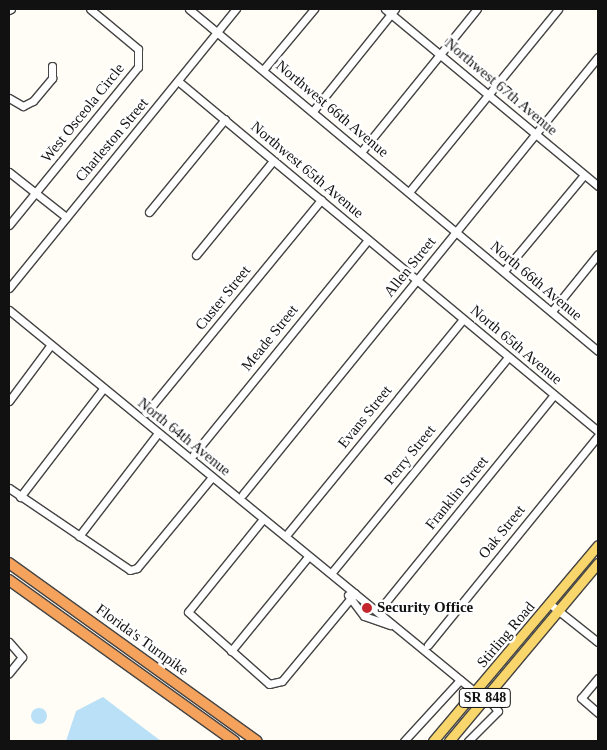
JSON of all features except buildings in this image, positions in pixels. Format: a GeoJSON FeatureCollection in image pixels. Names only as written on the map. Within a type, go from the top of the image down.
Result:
{"type":"FeatureCollection","features":[{"type":"Feature","properties":{"kind":"highway","name":"Florida's Turnpike"},"geometry":{"type":"LineString","coordinates":[[9,563],[257,741]]}},
{"type":"Feature","properties":{"kind":"highway","name":"Florida's Turnpike"},"geometry":{"type":"LineString","coordinates":[[9,580],[234,741]]}},
{"type":"Feature","properties":{"kind":"main road","name":"Stirling Road"},"geometry":{"type":"LineString","coordinates":[[433,741],[550,604],[598,544]]}},
{"type":"Feature","properties":{"kind":"main road","name":"Stirling Road"},"geometry":{"type":"LineString","coordinates":[[449,741],[598,564]]}},
{"type":"Feature","properties":{"kind":"street","name":"West Osceola Circle"},"geometry":{"type":"LineString","coordinates":[[36,193],[138,67],[138,49],[90,9]]}},
{"type":"Feature","properties":{"kind":"street","name":"Northwest 66th Avenue"},"geometry":{"type":"LineString","coordinates":[[189,9],[456,232]]}},
{"type":"Feature","properties":{"kind":"street","name":"Charleston Street"},"geometry":{"type":"LineString","coordinates":[[9,288],[236,9]]}},
{"type":"Feature","properties":{"kind":"street"},"geometry":{"type":"LineString","coordinates":[[263,70],[314,9]]}},
{"type":"Feature","properties":{"kind":"street"},"geometry":{"type":"LineString","coordinates":[[361,152],[477,9]]}},
{"type":"Feature","properties":{"kind":"street"},"geometry":{"type":"LineString","coordinates":[[409,192],[558,9]]}},
{"type":"Feature","properties":{"kind":"street"},"geometry":{"type":"LineString","coordinates":[[312,111],[391,10]]}},
{"type":"Feature","properties":{"kind":"street","name":"Northwest 67th Avenue"},"geometry":{"type":"LineString","coordinates":[[391,10],[488,95],[598,186]]}},
{"type":"Feature","properties":{"kind":"street","name":"Allen Street"},"geometry":{"type":"LineString","coordinates":[[242,494],[598,57]]}},
{"type":"Feature","properties":{"kind":"street"},"geometry":{"type":"LineString","coordinates":[[9,98],[23,106],[33,101],[52,78],[52,66]]}},
{"type":"Feature","properties":{"kind":"street","name":"Northwest 65th Avenue"},"geometry":{"type":"LineString","coordinates":[[178,81],[417,280]]}},
{"type":"Feature","properties":{"kind":"street"},"geometry":{"type":"LineString","coordinates":[[149,212],[225,119]]}},
{"type":"Feature","properties":{"kind":"street"},"geometry":{"type":"LineString","coordinates":[[196,256],[273,161]]}},
{"type":"Feature","properties":{"kind":"street"},"geometry":{"type":"LineString","coordinates":[[9,172],[66,217]]}},
{"type":"Feature","properties":{"kind":"street"},"geometry":{"type":"LineString","coordinates":[[504,271],[584,174]]}},
{"type":"Feature","properties":{"kind":"street"},"geometry":{"type":"LineString","coordinates":[[9,226],[36,193]]}},
{"type":"Feature","properties":{"kind":"street","name":"Custer Street"},"geometry":{"type":"LineString","coordinates":[[146,414],[320,200]]}},
{"type":"Feature","properties":{"kind":"street","name":"North 66th Avenue"},"geometry":{"type":"LineString","coordinates":[[456,232],[598,351]]}},
{"type":"Feature","properties":{"kind":"street","name":"Meade Street"},"geometry":{"type":"LineString","coordinates":[[194,454],[368,240]]}},
{"type":"Feature","properties":{"kind":"street"},"geometry":{"type":"LineString","coordinates":[[552,311],[598,254]]}},
{"type":"Feature","properties":{"kind":"street","name":"North 65th Avenue"},"geometry":{"type":"LineString","coordinates":[[417,280],[598,431]]}},
{"type":"Feature","properties":{"kind":"street","name":"North 64th Avenue"},"geometry":{"type":"LineString","coordinates":[[9,310],[50,346],[158,432],[342,584],[353,596],[475,692]]}},
{"type":"Feature","properties":{"kind":"street","name":"Evans Street"},"geometry":{"type":"LineString","coordinates":[[288,533],[462,318]]}},
{"type":"Feature","properties":{"kind":"street"},"geometry":{"type":"LineString","coordinates":[[9,401],[50,346]]}},
{"type":"Feature","properties":{"kind":"street","name":"Perry Street"},"geometry":{"type":"LineString","coordinates":[[333,571],[508,357]]}},
{"type":"Feature","properties":{"kind":"street"},"geometry":{"type":"LineString","coordinates":[[20,497],[103,389]]}},
{"type":"Feature","properties":{"kind":"street","name":"Franklin Street"},"geometry":{"type":"LineString","coordinates":[[380,609],[554,395]]}},
{"type":"Feature","properties":{"kind":"street"},"geometry":{"type":"LineString","coordinates":[[79,536],[158,432]]}},
{"type":"Feature","properties":{"kind":"street","name":"Oak Street"},"geometry":{"type":"LineString","coordinates":[[428,645],[598,436]]}},
{"type":"Feature","properties":{"kind":"street"},"geometry":{"type":"LineString","coordinates":[[9,488],[123,568],[137,568],[212,478]]}},
{"type":"Feature","properties":{"kind":"street"},"geometry":{"type":"LineString","coordinates":[[262,519],[188,612],[231,651],[276,684],[353,596]]}},
{"type":"Feature","properties":{"kind":"street"},"geometry":{"type":"LineString","coordinates":[[231,651],[308,557]]}},
{"type":"Feature","properties":{"kind":"street","name":"North 64th Avenue"},"geometry":{"type":"LineString","coordinates":[[353,596],[364,616],[400,632]]}},
{"type":"Feature","properties":{"kind":"street"},"geometry":{"type":"LineString","coordinates":[[550,604],[598,642]]}},
{"type":"Feature","properties":{"kind":"street"},"geometry":{"type":"LineString","coordinates":[[9,642],[22,657],[9,673]]}},
{"type":"Feature","properties":{"kind":"street"},"geometry":{"type":"LineString","coordinates":[[598,678],[581,698],[598,713]]}},
{"type":"Feature","properties":{"kind":"street"},"geometry":{"type":"LineString","coordinates":[[404,741],[460,680]]}},
{"type":"Feature","properties":{"kind":"street"},"geometry":{"type":"LineString","coordinates":[[468,741],[499,710],[487,697]]}},
{"type":"Feature","properties":{"kind":"water"},"geometry":{"type":"Polygon","coordinates":[[[103,697],[161,741],[66,741],[76,711],[103,697]]]}},
{"type":"Feature","properties":{"kind":"water"},"geometry":{"type":"Polygon","coordinates":[[[36,708],[42,708],[47,713],[45,722],[36,724],[31,719],[31,713],[36,708]]]}},
{"type":"Feature","properties":{"kind":"place","name":"Security Office"},"geometry":{"type":"Point","coordinates":[367,608]}}]}
